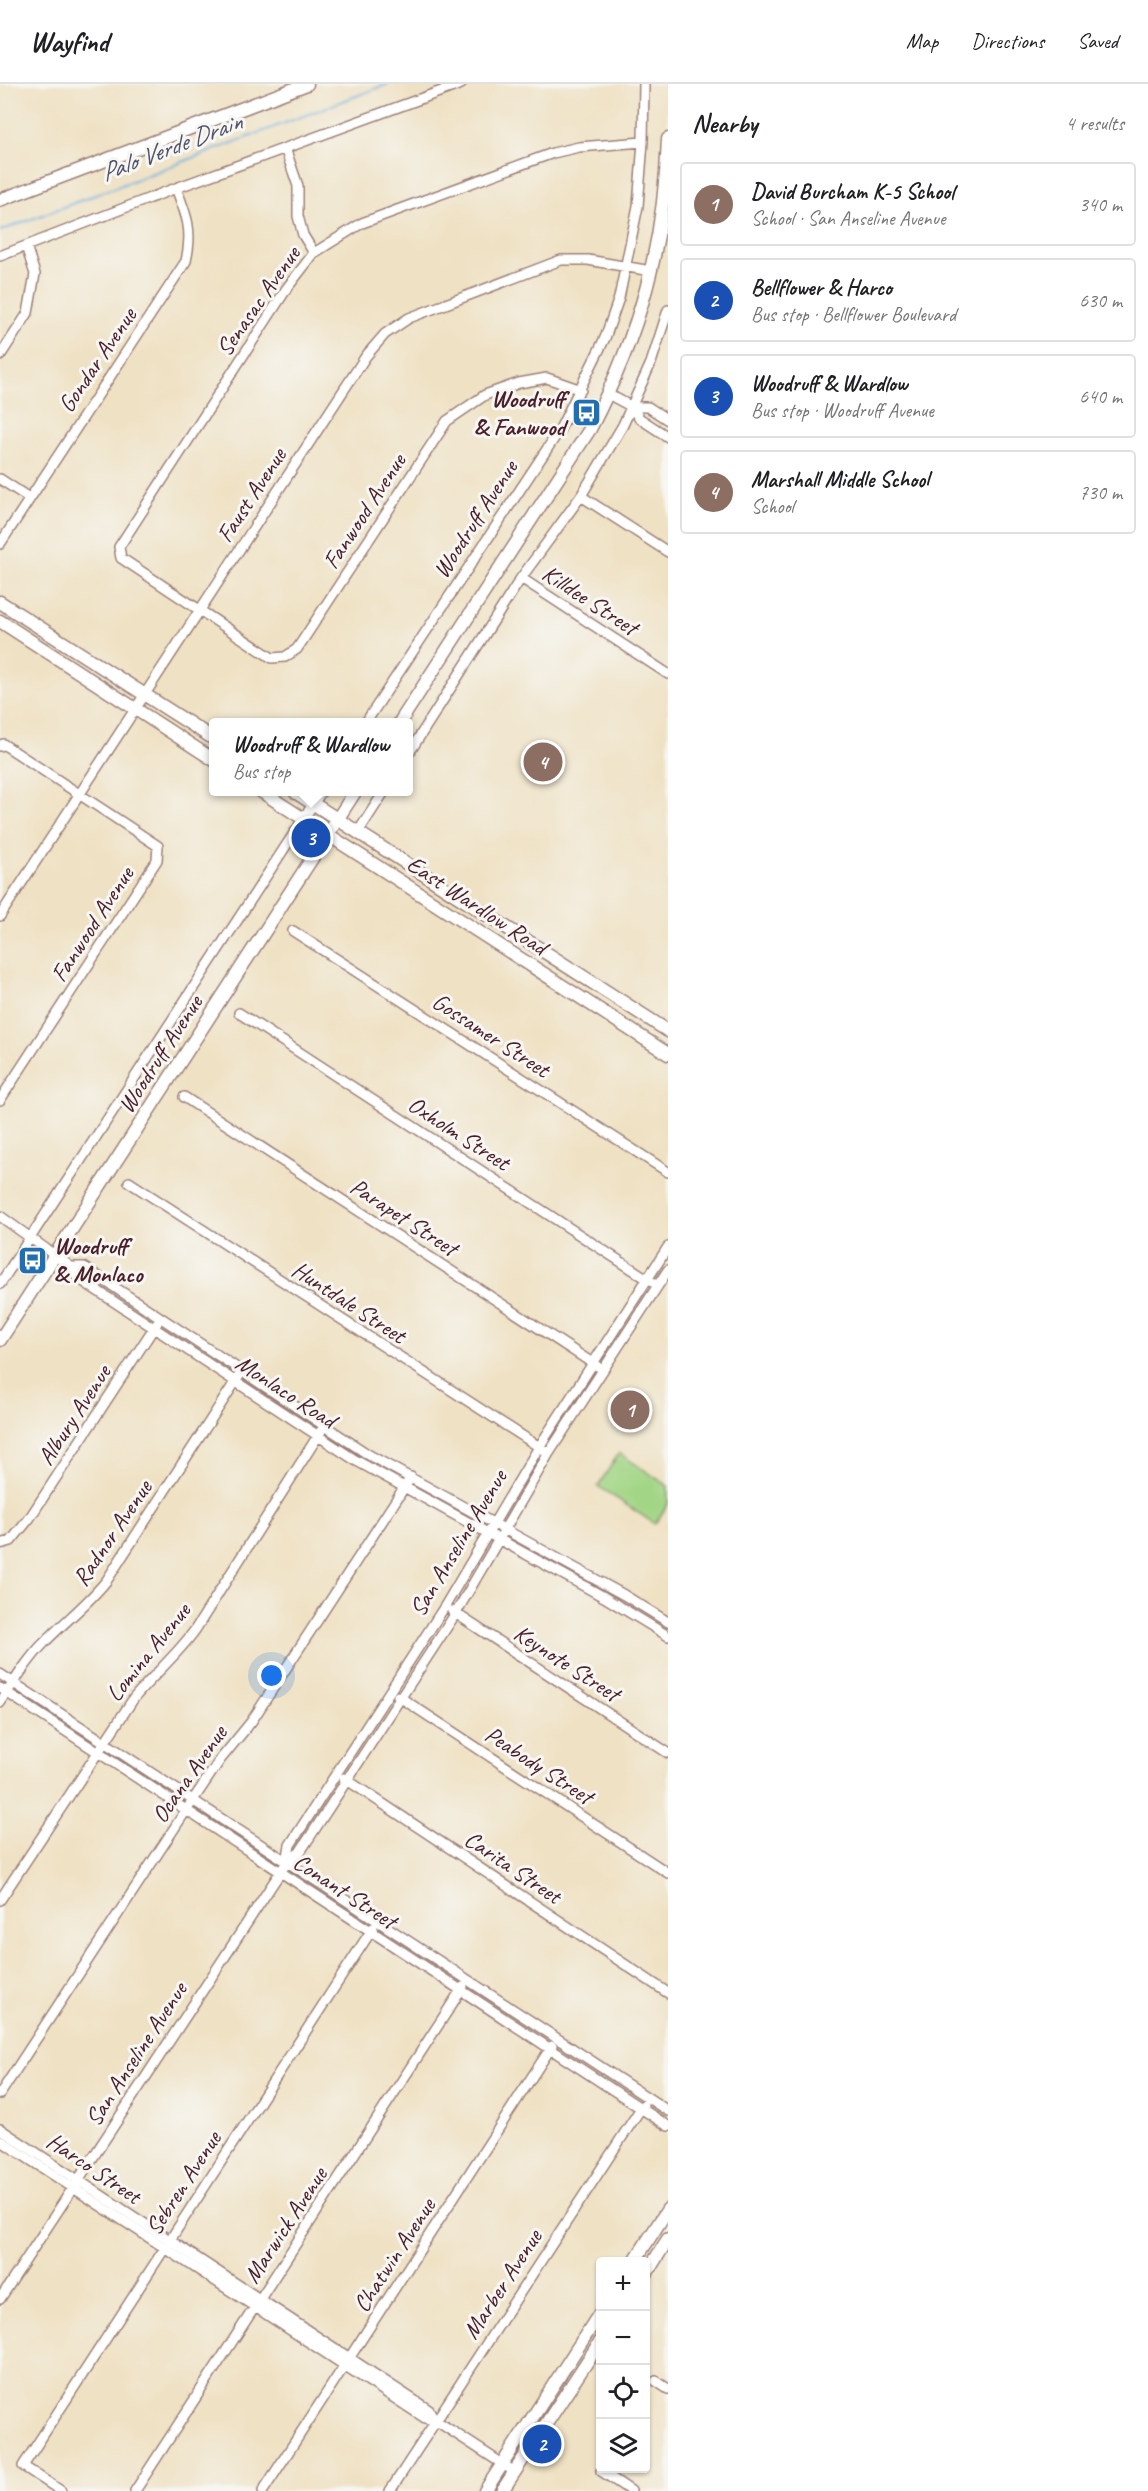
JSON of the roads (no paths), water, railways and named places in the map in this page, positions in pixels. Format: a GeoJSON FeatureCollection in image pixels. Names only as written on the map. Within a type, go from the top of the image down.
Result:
{"type":"FeatureCollection","features":[{"type":"Feature","properties":{"kind":"main road"},"geometry":{"type":"LineString","coordinates":[[0,200],[307,84]]}},
{"type":"Feature","properties":{"kind":"main road","name":"Woodruff Avenue"},"geometry":{"type":"LineString","coordinates":[[403,718],[591,429],[608,394],[638,321],[651,271],[662,220],[668,139]]}},
{"type":"Feature","properties":{"kind":"main road"},"geometry":{"type":"LineString","coordinates":[[0,602],[209,736]]}},
{"type":"Feature","properties":{"kind":"main road"},"geometry":{"type":"LineString","coordinates":[[0,621],[209,757]]}},
{"type":"Feature","properties":{"kind":"main road","name":"East Wardlow Road"},"geometry":{"type":"LineString","coordinates":[[268,796],[668,1054]]}},
{"type":"Feature","properties":{"kind":"main road","name":"East Wardlow Road"},"geometry":{"type":"LineString","coordinates":[[302,796],[668,1031]]}},
{"type":"Feature","properties":{"kind":"main road","name":"Woodruff Avenue"},"geometry":{"type":"LineString","coordinates":[[0,1341],[352,796]]}},
{"type":"Feature","properties":{"kind":"main road"},"geometry":{"type":"LineString","coordinates":[[637,2257],[668,2209]]}},
{"type":"Feature","properties":{"kind":"main road"},"geometry":{"type":"LineString","coordinates":[[650,2266],[668,2239]]}},
{"type":"Feature","properties":{"kind":"main road"},"geometry":{"type":"LineString","coordinates":[[485,2491],[596,2319]]}},
{"type":"Feature","properties":{"kind":"main road"},"geometry":{"type":"LineString","coordinates":[[502,2491],[596,2348]]}},
{"type":"Feature","properties":{"kind":"street"},"geometry":{"type":"LineString","coordinates":[[0,256],[176,188],[461,84]]}},
{"type":"Feature","properties":{"kind":"street","name":"Woodruff Avenue"},"geometry":{"type":"LineString","coordinates":[[369,718],[559,431],[605,338],[619,298],[638,206],[643,142],[644,84]]}},
{"type":"Feature","properties":{"kind":"street","name":"Senasac Avenue"},"geometry":{"type":"LineString","coordinates":[[200,609],[121,558],[119,547],[287,288],[314,253],[362,223],[553,153],[579,147],[643,142]]}},
{"type":"Feature","properties":{"kind":"street"},"geometry":{"type":"LineString","coordinates":[[285,148],[298,186],[298,216],[303,234],[314,253]]}},
{"type":"Feature","properties":{"kind":"street","name":"Gondar Avenue"},"geometry":{"type":"LineString","coordinates":[[0,544],[186,261],[191,240],[186,214],[176,188]]}},
{"type":"Feature","properties":{"kind":"street"},"geometry":{"type":"LineString","coordinates":[[0,356],[23,322],[30,302],[35,274],[26,246]]}},
{"type":"Feature","properties":{"kind":"street","name":"Faust Avenue"},"geometry":{"type":"LineString","coordinates":[[0,916],[366,356],[386,334],[409,318],[561,260],[588,260],[651,271]]}},
{"type":"Feature","properties":{"kind":"street"},"geometry":{"type":"LineString","coordinates":[[413,745],[521,578],[581,496],[632,407],[667,317]]}},
{"type":"Feature","properties":{"kind":"street","name":"Fanwood Avenue"},"geometry":{"type":"LineString","coordinates":[[200,609],[272,658],[285,657],[297,649],[447,421],[485,395],[519,383],[547,378],[581,390]]}},
{"type":"Feature","properties":{"kind":"street"},"geometry":{"type":"LineString","coordinates":[[608,394],[632,407],[648,407],[668,420]]}},
{"type":"Feature","properties":{"kind":"street"},"geometry":{"type":"LineString","coordinates":[[632,407],[639,418],[668,437]]}},
{"type":"Feature","properties":{"kind":"street"},"geometry":{"type":"LineString","coordinates":[[0,479],[29,498]]}},
{"type":"Feature","properties":{"kind":"street"},"geometry":{"type":"LineString","coordinates":[[581,496],[668,552]]}},
{"type":"Feature","properties":{"kind":"street","name":"Killdee Street"},"geometry":{"type":"LineString","coordinates":[[521,578],[668,675]]}},
{"type":"Feature","properties":{"kind":"street"},"geometry":{"type":"LineString","coordinates":[[0,746],[3,744],[81,793]]}},
{"type":"Feature","properties":{"kind":"street","name":"Fanwood Avenue"},"geometry":{"type":"LineString","coordinates":[[0,1100],[157,860],[158,846],[81,793]]}},
{"type":"Feature","properties":{"kind":"street","name":"Woodruff Avenue"},"geometry":{"type":"LineString","coordinates":[[0,1284],[318,796]]}},
{"type":"Feature","properties":{"kind":"street"},"geometry":{"type":"LineString","coordinates":[[358,831],[381,796]]}},
{"type":"Feature","properties":{"kind":"street","name":"Gossamer Street"},"geometry":{"type":"LineString","coordinates":[[293,931],[668,1173]]}},
{"type":"Feature","properties":{"kind":"street","name":"Oxholm Street"},"geometry":{"type":"LineString","coordinates":[[239,1013],[657,1286]]}},
{"type":"Feature","properties":{"kind":"street","name":"Parapet Street"},"geometry":{"type":"LineString","coordinates":[[184,1096],[602,1369]]}},
{"type":"Feature","properties":{"kind":"street","name":"Huntdale Street"},"geometry":{"type":"LineString","coordinates":[[129,1182],[549,1453]]}},
{"type":"Feature","properties":{"kind":"street","name":"Monlaco Road"},"geometry":{"type":"LineString","coordinates":[[0,1216],[71,1267],[78,1278],[318,1436],[404,1488],[604,1597],[668,1636]]}},
{"type":"Feature","properties":{"kind":"street","name":"San Anseline Avenue"},"geometry":{"type":"LineString","coordinates":[[0,2299],[280,1872],[286,1862],[290,1845],[445,1606],[539,1447],[668,1248]]}},
{"type":"Feature","properties":{"kind":"street","name":"Monlaco Road"},"geometry":{"type":"LineString","coordinates":[[71,1267],[84,1267],[323,1426],[494,1524],[624,1594],[668,1622]]}},
{"type":"Feature","properties":{"kind":"street","name":"San Anseline Avenue"},"geometry":{"type":"LineString","coordinates":[[286,1862],[300,1852],[456,1614],[549,1453],[668,1270]]}},
{"type":"Feature","properties":{"kind":"street","name":"Albury Avenue"},"geometry":{"type":"LineString","coordinates":[[0,1544],[11,1540],[29,1519],[160,1318]]}},
{"type":"Feature","properties":{"kind":"street","name":"Radnor Avenue"},"geometry":{"type":"LineString","coordinates":[[0,1703],[3,1690],[14,1682],[44,1642],[88,1603],[107,1580],[242,1372]]}},
{"type":"Feature","properties":{"kind":"street","name":"Lomina Avenue"},"geometry":{"type":"LineString","coordinates":[[0,1900],[134,1698],[150,1679],[180,1651],[195,1630],[323,1426]]}},
{"type":"Feature","properties":{"kind":"street","name":"Ocana Avenue"},"geometry":{"type":"LineString","coordinates":[[0,2094],[193,1800],[220,1760],[251,1722],[411,1477]]}},
{"type":"Feature","properties":{"kind":"street","name":"Keynote Street"},"geometry":{"type":"LineString","coordinates":[[445,1606],[668,1754]]}},
{"type":"Feature","properties":{"kind":"street","name":"Conant Street"},"geometry":{"type":"LineString","coordinates":[[0,1674],[668,2112]]}},
{"type":"Feature","properties":{"kind":"street","name":"Conant Street"},"geometry":{"type":"LineString","coordinates":[[3,1690],[668,2126]]}},
{"type":"Feature","properties":{"kind":"street","name":"Peabody Street"},"geometry":{"type":"LineString","coordinates":[[389,1690],[668,1873]]}},
{"type":"Feature","properties":{"kind":"street","name":"Carita Street"},"geometry":{"type":"LineString","coordinates":[[337,1773],[668,1993]]}},
{"type":"Feature","properties":{"kind":"street","name":"Sebren Avenue"},"geometry":{"type":"LineString","coordinates":[[61,2491],[23,2466],[377,1921]]}},
{"type":"Feature","properties":{"kind":"street","name":"Marwick Avenue"},"geometry":{"type":"LineString","coordinates":[[135,2491],[468,1980]]}},
{"type":"Feature","properties":{"kind":"street","name":"Chatwin Avenue"},"geometry":{"type":"LineString","coordinates":[[262,2491],[348,2363],[557,2039]]}},
{"type":"Feature","properties":{"kind":"street","name":"Marber Avenue"},"geometry":{"type":"LineString","coordinates":[[390,2491],[647,2098]]}},
{"type":"Feature","properties":{"kind":"street","name":"Harco Street"},"geometry":{"type":"LineString","coordinates":[[0,2129],[74,2184]]}},
{"type":"Feature","properties":{"kind":"street","name":"Harco Street"},"geometry":{"type":"LineString","coordinates":[[0,2140],[74,2184],[348,2363],[429,2410],[435,2420],[515,2472]]}},
{"type":"Feature","properties":{"kind":"street"},"geometry":{"type":"LineString","coordinates":[[656,2380],[668,2389]]}},
{"type":"Feature","properties":{"kind":"street"},"geometry":{"type":"LineString","coordinates":[[604,2473],[631,2491]]}},
{"type":"Feature","properties":{"kind":"waterway","name":"Palo Verde Drain"},"geometry":{"type":"LineString","coordinates":[[0,231],[388,84]]}},
{"type":"Feature","properties":{"kind":"place","name":"Woodruff & Fanwood"},"geometry":{"type":"Point","coordinates":[586,413]}},
{"type":"Feature","properties":{"kind":"place","name":"Marshall Middle School"},"geometry":{"type":"Point","coordinates":[543,762]}},
{"type":"Feature","properties":{"kind":"place","name":"Woodruff & Wardlow"},"geometry":{"type":"Point","coordinates":[311,838]}},
{"type":"Feature","properties":{"kind":"place","name":"Woodruff & Monlaco"},"geometry":{"type":"Point","coordinates":[33,1260]}},
{"type":"Feature","properties":{"kind":"place","name":"David Burcham K-5 School"},"geometry":{"type":"Point","coordinates":[630,1410]}},
{"type":"Feature","properties":{"kind":"place","name":"Bellflower & Harco"},"geometry":{"type":"Point","coordinates":[542,2444]}}]}
